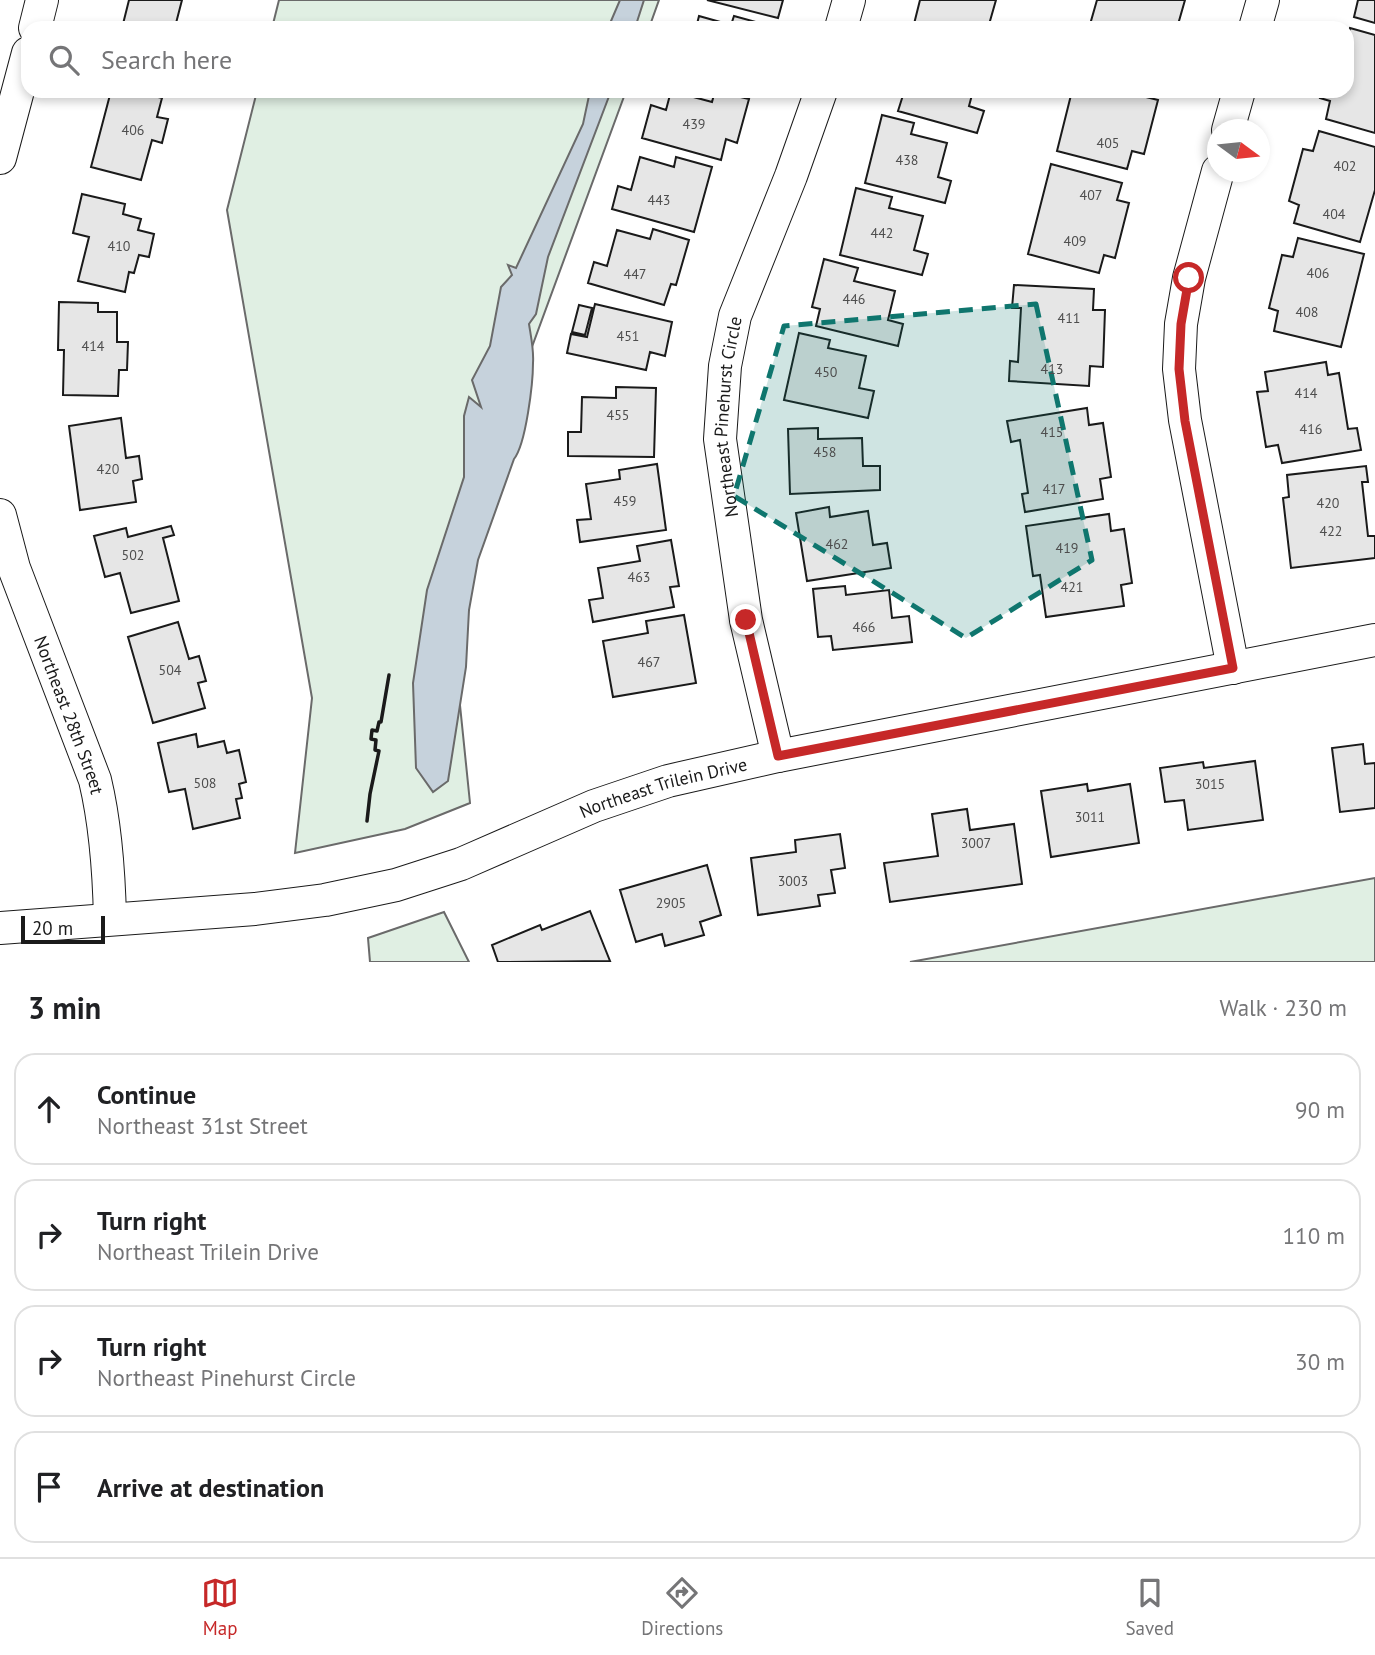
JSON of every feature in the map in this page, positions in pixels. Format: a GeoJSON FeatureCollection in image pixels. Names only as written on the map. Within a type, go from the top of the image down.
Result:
{"type":"FeatureCollection","features":[{"type":"Feature","properties":{"kind":"street"},"geometry":{"type":"LineString","coordinates":[[37,21],[42,0]]}},
{"type":"Feature","properties":{"kind":"street"},"geometry":{"type":"LineString","coordinates":[[843,21],[849,0]]}},
{"type":"Feature","properties":{"kind":"street"},"geometry":{"type":"LineString","coordinates":[[1257,21],[1263,0]]}},
{"type":"Feature","properties":{"kind":"street"},"geometry":{"type":"LineString","coordinates":[[0,158],[21,79]]}},
{"type":"Feature","properties":{"kind":"street","name":"Northeast Pinehurst Circle"},"geometry":{"type":"LineString","coordinates":[[778,756],[746,620],[720,439],[725,366],[735,316],[791,176],[819,98]]}},
{"type":"Feature","properties":{"kind":"street"},"geometry":{"type":"LineString","coordinates":[[1231,119],[1237,98]]}},
{"type":"Feature","properties":{"kind":"street"},"geometry":{"type":"LineString","coordinates":[[1214,182],[1189,278],[1181,324],[1179,369],[1185,421],[1233,668]]}},
{"type":"Feature","properties":{"kind":"street","name":"Northeast 28th Street"},"geometry":{"type":"LineString","coordinates":[[0,515],[14,568],[95,780],[105,829],[110,919]]}},
{"type":"Feature","properties":{"kind":"street","name":"Northeast Trilein Drive"},"geometry":{"type":"LineString","coordinates":[[0,928],[325,900],[396,885],[461,864],[594,806],[668,781],[778,756],[1375,640]]}},
{"type":"Feature","properties":{"kind":"highlighted area"},"geometry":{"type":"Polygon","coordinates":[[[1036,304],[1092,560],[966,638],[734,496],[784,326],[1036,304]]]}},
{"type":"Feature","properties":{"kind":"green space"},"geometry":{"type":"Polygon","coordinates":[[[279,0],[659,0],[652,21],[274,21],[279,0]]]}},
{"type":"Feature","properties":{"kind":"green space"},"geometry":{"type":"Polygon","coordinates":[[[255,98],[623,98],[447,578],[470,803],[405,829],[295,853],[312,698],[227,210],[255,98]]]}},
{"type":"Feature","properties":{"kind":"green space"},"geometry":{"type":"Polygon","coordinates":[[[1375,878],[1375,962],[910,962],[1375,878]]]}},
{"type":"Feature","properties":{"kind":"green space"},"geometry":{"type":"Polygon","coordinates":[[[444,912],[469,962],[370,962],[368,938],[444,912]]]}},
{"type":"Feature","properties":{"kind":"shaded area"},"geometry":{"type":"Polygon","coordinates":[[[620,0],[644,0],[637,21],[611,21],[620,0]]]}},
{"type":"Feature","properties":{"kind":"shaded area"},"geometry":{"type":"Polygon","coordinates":[[[589,98],[608,98],[548,257],[536,314],[529,324],[533,372],[525,427],[478,560],[469,610],[466,667],[448,781],[433,792],[416,768],[413,683],[427,590],[464,477],[464,416],[469,397],[481,407],[472,380],[490,346],[501,287],[512,275],[508,265],[516,268],[583,124],[589,98]]]}},
{"type":"Feature","properties":{"kind":"building"},"geometry":{"type":"Polygon","coordinates":[[[129,0],[182,0],[177,21],[124,21],[129,0]]]}},
{"type":"Feature","properties":{"kind":"building"},"geometry":{"type":"Polygon","coordinates":[[[707,0],[783,0],[778,18],[707,0]]]}},
{"type":"Feature","properties":{"kind":"building"},"geometry":{"type":"Polygon","coordinates":[[[920,0],[996,0],[990,21],[915,21],[920,0]]]}},
{"type":"Feature","properties":{"kind":"building"},"geometry":{"type":"Polygon","coordinates":[[[1097,0],[1185,0],[1179,21],[1091,21],[1097,0]]]}},
{"type":"Feature","properties":{"kind":"building"},"geometry":{"type":"Polygon","coordinates":[[[1358,0],[1375,0],[1375,23],[1354,17],[1358,0]]]}},
{"type":"Feature","properties":{"kind":"building"},"geometry":{"type":"Polygon","coordinates":[[[699,16],[717,21],[698,21],[699,16]]]}},
{"type":"Feature","properties":{"kind":"building"},"geometry":{"type":"Polygon","coordinates":[[[734,16],[752,21],[732,21],[734,16]]]}},
{"type":"Feature","properties":{"kind":"building"},"geometry":{"type":"Polygon","coordinates":[[[1354,29],[1375,35],[1375,133],[1326,119],[1330,101],[1320,98],[1354,98],[1354,29]]]}},
{"type":"Feature","properties":{"kind":"building"},"geometry":{"type":"Polygon","coordinates":[[[109,98],[162,98],[157,117],[168,119],[162,143],[152,140],[141,180],[91,167],[109,98]]]}},
{"type":"Feature","properties":{"kind":"building"},"geometry":{"type":"Polygon","coordinates":[[[669,98],[697,98],[712,102],[713,98],[749,99],[737,143],[726,139],[721,160],[642,138],[651,105],[666,110],[669,98]]]}},
{"type":"Feature","properties":{"kind":"building"},"geometry":{"type":"Polygon","coordinates":[[[902,98],[971,98],[969,106],[984,111],[977,133],[898,111],[902,98]]]}},
{"type":"Feature","properties":{"kind":"building"},"geometry":{"type":"Polygon","coordinates":[[[1070,98],[1158,100],[1144,154],[1132,151],[1127,169],[1057,151],[1070,98]]]}},
{"type":"Feature","properties":{"kind":"building"},"geometry":{"type":"Polygon","coordinates":[[[882,115],[914,123],[911,134],[947,143],[938,177],[951,181],[945,203],[865,183],[882,115]]]}},
{"type":"Feature","properties":{"kind":"building"},"geometry":{"type":"Polygon","coordinates":[[[1319,131],[1375,147],[1375,190],[1360,242],[1294,223],[1299,205],[1289,201],[1303,149],[1313,151],[1319,131]]]}},
{"type":"Feature","properties":{"kind":"building"},"geometry":{"type":"Polygon","coordinates":[[[640,157],[674,167],[676,157],[712,167],[694,232],[612,209],[618,186],[631,190],[640,157]]]}},
{"type":"Feature","properties":{"kind":"building"},"geometry":{"type":"Polygon","coordinates":[[[1051,164],[1122,183],[1117,200],[1129,203],[1115,258],[1104,255],[1099,273],[1028,254],[1051,164]]]}},
{"type":"Feature","properties":{"kind":"building"},"geometry":{"type":"Polygon","coordinates":[[[856,188],[892,197],[889,208],[923,216],[914,250],[928,254],[922,275],[840,255],[856,188]]]}},
{"type":"Feature","properties":{"kind":"building"},"geometry":{"type":"Polygon","coordinates":[[[82,194],[125,204],[123,214],[141,219],[138,230],[154,234],[149,257],[139,255],[134,273],[129,272],[125,292],[78,281],[89,237],[73,233],[82,194]]]}},
{"type":"Feature","properties":{"kind":"building"},"geometry":{"type":"Polygon","coordinates":[[[653,229],[689,240],[676,285],[671,284],[664,305],[588,283],[594,262],[607,266],[617,230],[650,239],[653,229]]]}},
{"type":"Feature","properties":{"kind":"building"},"geometry":{"type":"Polygon","coordinates":[[[1298,238],[1364,254],[1341,347],[1274,331],[1278,311],[1269,308],[1282,255],[1293,257],[1298,238]]]}},
{"type":"Feature","properties":{"kind":"building"},"geometry":{"type":"Polygon","coordinates":[[[824,259],[858,268],[854,281],[895,291],[888,320],[903,324],[898,346],[816,326],[820,309],[812,307],[824,259]]]}},
{"type":"Feature","properties":{"kind":"building"},"geometry":{"type":"Polygon","coordinates":[[[1014,285],[1094,289],[1093,310],[1105,310],[1103,367],[1090,366],[1089,386],[1009,381],[1010,361],[1018,362],[1021,308],[1012,308],[1014,285]]]}},
{"type":"Feature","properties":{"kind":"building"},"geometry":{"type":"Polygon","coordinates":[[[59,302],[98,303],[98,312],[117,312],[117,342],[128,342],[127,370],[119,370],[118,396],[63,395],[64,350],[58,350],[59,302]]]}},
{"type":"Feature","properties":{"kind":"building"},"geometry":{"type":"Polygon","coordinates":[[[595,304],[672,322],[665,356],[650,352],[646,370],[567,353],[571,334],[587,337],[595,304]]]}},
{"type":"Feature","properties":{"kind":"building"},"geometry":{"type":"Polygon","coordinates":[[[579,305],[592,308],[585,335],[572,332],[579,305]]]}},
{"type":"Feature","properties":{"kind":"building"},"geometry":{"type":"Polygon","coordinates":[[[799,333],[830,340],[828,348],[866,356],[859,388],[874,391],[868,418],[784,400],[799,333]]]}},
{"type":"Feature","properties":{"kind":"building"},"geometry":{"type":"Polygon","coordinates":[[[1326,362],[1328,375],[1339,373],[1348,429],[1357,428],[1361,450],[1282,463],[1278,445],[1266,447],[1257,392],[1268,391],[1265,372],[1326,362]]]}},
{"type":"Feature","properties":{"kind":"building"},"geometry":{"type":"Polygon","coordinates":[[[616,387],[656,388],[654,457],[568,456],[568,432],[581,432],[582,397],[616,398],[616,387]]]}},
{"type":"Feature","properties":{"kind":"building"},"geometry":{"type":"Polygon","coordinates":[[[1087,408],[1089,425],[1103,423],[1111,477],[1100,479],[1103,499],[1025,512],[1022,494],[1028,493],[1020,440],[1011,442],[1007,421],[1087,408]]]}},
{"type":"Feature","properties":{"kind":"building"},"geometry":{"type":"Polygon","coordinates":[[[121,418],[126,458],[139,456],[142,479],[133,481],[136,502],[80,510],[69,426],[121,418]]]}},
{"type":"Feature","properties":{"kind":"building"},"geometry":{"type":"Polygon","coordinates":[[[818,428],[818,439],[862,438],[863,466],[880,466],[880,490],[790,494],[788,429],[818,428]]]}},
{"type":"Feature","properties":{"kind":"building"},"geometry":{"type":"Polygon","coordinates":[[[657,464],[666,530],[580,542],[577,520],[591,519],[586,484],[620,479],[619,470],[657,464]]]}},
{"type":"Feature","properties":{"kind":"building"},"geometry":{"type":"Polygon","coordinates":[[[1366,466],[1368,482],[1362,482],[1368,536],[1375,536],[1375,558],[1291,568],[1283,498],[1289,497],[1287,475],[1366,466]]]}},
{"type":"Feature","properties":{"kind":"building"},"geometry":{"type":"Polygon","coordinates":[[[829,507],[830,517],[868,511],[873,545],[887,543],[891,568],[807,581],[796,513],[829,507]]]}},
{"type":"Feature","properties":{"kind":"building"},"geometry":{"type":"Polygon","coordinates":[[[1109,514],[1111,531],[1124,529],[1132,583],[1121,585],[1124,606],[1046,617],[1040,575],[1033,576],[1026,526],[1109,514]]]}},
{"type":"Feature","properties":{"kind":"building"},"geometry":{"type":"Polygon","coordinates":[[[171,526],[174,535],[163,538],[179,601],[131,613],[120,573],[105,577],[94,536],[126,528],[128,537],[171,526]]]}},
{"type":"Feature","properties":{"kind":"building"},"geometry":{"type":"Polygon","coordinates":[[[671,540],[679,586],[670,587],[674,607],[593,622],[589,600],[603,598],[598,568],[640,561],[637,546],[671,540]]]}},
{"type":"Feature","properties":{"kind":"building"},"geometry":{"type":"Polygon","coordinates":[[[845,586],[846,595],[889,590],[892,618],[909,616],[912,642],[833,650],[831,636],[818,637],[813,589],[845,586]]]}},
{"type":"Feature","properties":{"kind":"building"},"geometry":{"type":"Polygon","coordinates":[[[684,615],[696,683],[613,697],[603,641],[648,633],[646,621],[684,615]]]}},
{"type":"Feature","properties":{"kind":"building"},"geometry":{"type":"Polygon","coordinates":[[[178,622],[189,659],[199,656],[206,681],[198,683],[205,708],[153,723],[128,637],[178,622]]]}},
{"type":"Feature","properties":{"kind":"building"},"geometry":{"type":"Polygon","coordinates":[[[196,734],[198,747],[224,741],[227,753],[239,750],[246,782],[239,784],[242,798],[236,799],[240,818],[193,829],[185,789],[169,792],[158,743],[196,734]]]}},
{"type":"Feature","properties":{"kind":"building"},"geometry":{"type":"Polygon","coordinates":[[[1363,744],[1365,764],[1375,763],[1375,808],[1340,812],[1332,748],[1363,744]]]}},
{"type":"Feature","properties":{"kind":"building"},"geometry":{"type":"Polygon","coordinates":[[[1255,761],[1263,820],[1188,830],[1184,800],[1165,802],[1160,768],[1203,762],[1204,768],[1255,761]]]}},
{"type":"Feature","properties":{"kind":"building"},"geometry":{"type":"Polygon","coordinates":[[[1087,784],[1088,791],[1130,784],[1139,843],[1051,857],[1041,791],[1087,784]]]}},
{"type":"Feature","properties":{"kind":"building"},"geometry":{"type":"Polygon","coordinates":[[[967,809],[970,830],[1014,824],[1022,884],[890,902],[884,863],[938,856],[932,814],[967,809]]]}},
{"type":"Feature","properties":{"kind":"building"},"geometry":{"type":"Polygon","coordinates":[[[840,834],[845,868],[831,870],[835,893],[818,895],[820,906],[758,915],[751,858],[796,852],[795,840],[840,834]]]}},
{"type":"Feature","properties":{"kind":"building"},"geometry":{"type":"Polygon","coordinates":[[[707,865],[721,915],[700,922],[704,935],[665,946],[662,934],[636,942],[620,890],[707,865]]]}},
{"type":"Feature","properties":{"kind":"building"},"geometry":{"type":"Polygon","coordinates":[[[590,911],[610,961],[498,962],[492,945],[540,925],[542,930],[590,911]]]}},
{"type":"Feature","properties":{"kind":"wall"},"geometry":{"type":"LineString","coordinates":[[367,821],[379,751],[375,750],[376,740],[371,739],[372,730],[377,731],[381,722],[389,675]]}},
{"type":"Feature","properties":{"kind":"route"},"geometry":{"type":"LineString","coordinates":[[746,620],[778,756],[1233,668],[1185,421],[1179,369],[1181,324],[1189,278]]}}]}
